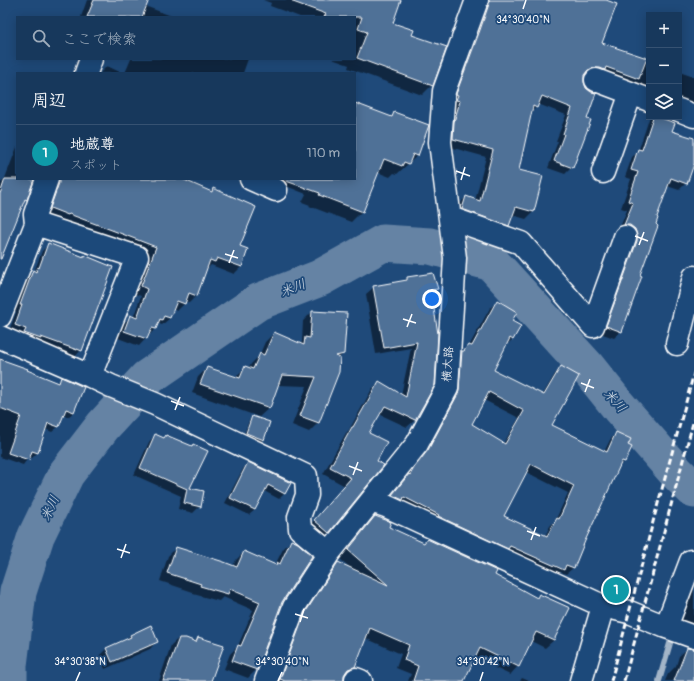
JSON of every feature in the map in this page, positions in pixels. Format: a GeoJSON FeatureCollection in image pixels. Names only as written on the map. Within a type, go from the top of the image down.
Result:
{"type":"FeatureCollection","features":[{"type":"Feature","properties":{"kind":"street","name":"横大路"},"geometry":{"type":"LineString","coordinates":[[266,681],[294,607],[329,553],[417,444],[447,388],[455,258],[440,142],[444,91],[477,0]]}},
{"type":"Feature","properties":{"kind":"street"},"geometry":{"type":"LineString","coordinates":[[86,72],[91,60]]}},
{"type":"Feature","properties":{"kind":"street"},"geometry":{"type":"LineString","coordinates":[[596,80],[640,96],[603,172]]}},
{"type":"Feature","properties":{"kind":"street"},"geometry":{"type":"LineString","coordinates":[[682,111],[694,116]]}},
{"type":"Feature","properties":{"kind":"street"},"geometry":{"type":"LineString","coordinates":[[0,316],[36,224],[34,214],[47,180]]}},
{"type":"Feature","properties":{"kind":"street"},"geometry":{"type":"LineString","coordinates":[[253,180],[276,190]]}},
{"type":"Feature","properties":{"kind":"street"},"geometry":{"type":"LineString","coordinates":[[451,222],[521,243],[593,326],[625,237]]}},
{"type":"Feature","properties":{"kind":"street"},"geometry":{"type":"LineString","coordinates":[[36,224],[137,257],[90,376]]}},
{"type":"Feature","properties":{"kind":"street"},"geometry":{"type":"LineString","coordinates":[[677,344],[694,278]]}},
{"type":"Feature","properties":{"kind":"street"},"geometry":{"type":"LineString","coordinates":[[0,337],[155,404],[306,476],[307,495],[299,517],[300,529],[329,553]]}},
{"type":"Feature","properties":{"kind":"street"},"geometry":{"type":"LineString","coordinates":[[371,500],[603,606],[629,612],[694,637]]}},
{"type":"Feature","properties":{"kind":"street"},"geometry":{"type":"LineString","coordinates":[[666,627],[691,561],[694,562]]}},
{"type":"Feature","properties":{"kind":"street"},"geometry":{"type":"LineString","coordinates":[[581,681],[603,606]]}},
{"type":"Feature","properties":{"kind":"building"},"geometry":{"type":"Polygon","coordinates":[[[94,0],[149,0],[142,16],[87,16],[94,0]]]}},
{"type":"Feature","properties":{"kind":"building"},"geometry":{"type":"Polygon","coordinates":[[[293,0],[401,0],[393,23],[414,30],[412,35],[447,47],[433,86],[357,58],[367,32],[358,29],[362,17],[325,16],[326,14],[293,2],[293,0]]]}},
{"type":"Feature","properties":{"kind":"building"},"geometry":{"type":"Polygon","coordinates":[[[489,0],[606,0],[617,4],[602,43],[646,58],[639,79],[606,67],[605,70],[594,68],[588,70],[584,75],[586,88],[591,92],[596,93],[587,119],[591,120],[573,168],[554,161],[572,108],[542,96],[537,108],[533,106],[519,170],[543,176],[534,212],[516,207],[509,226],[462,209],[466,196],[480,201],[493,150],[453,139],[454,122],[460,101],[456,100],[458,95],[456,94],[489,4],[489,0]]]}},
{"type":"Feature","properties":{"kind":"building"},"geometry":{"type":"Polygon","coordinates":[[[356,103],[392,117],[394,112],[429,125],[418,156],[413,154],[409,164],[404,162],[402,166],[384,159],[363,212],[319,195],[320,193],[286,181],[356,180],[356,103]]]}},
{"type":"Feature","properties":{"kind":"building"},"geometry":{"type":"Polygon","coordinates":[[[652,120],[666,120],[675,123],[672,131],[694,138],[694,164],[687,184],[671,178],[657,217],[656,224],[658,226],[640,275],[642,276],[622,332],[606,326],[637,241],[635,229],[630,225],[624,225],[633,203],[628,201],[638,172],[631,170],[638,149],[642,150],[652,120]]]}},
{"type":"Feature","properties":{"kind":"building"},"geometry":{"type":"Polygon","coordinates":[[[5,179],[34,180],[27,200],[25,199],[1,259],[0,259],[0,194],[5,179]]]}},
{"type":"Feature","properties":{"kind":"building"},"geometry":{"type":"Polygon","coordinates":[[[59,180],[184,180],[212,192],[213,188],[256,207],[240,246],[248,249],[242,267],[217,258],[215,262],[210,260],[197,296],[189,293],[185,304],[177,301],[170,318],[164,316],[162,320],[160,319],[156,329],[152,328],[147,339],[124,331],[130,315],[137,318],[147,289],[141,286],[156,247],[50,208],[59,180]]]}},
{"type":"Feature","properties":{"kind":"building"},"geometry":{"type":"Polygon","coordinates":[[[48,243],[84,257],[84,255],[113,267],[82,351],[41,337],[41,339],[24,333],[26,329],[15,325],[22,305],[20,305],[33,270],[36,272],[38,267],[39,268],[48,243]]]}},
{"type":"Feature","properties":{"kind":"building"},"geometry":{"type":"Polygon","coordinates":[[[433,273],[438,289],[431,290],[438,334],[435,385],[415,420],[385,406],[369,433],[387,442],[377,461],[384,465],[329,533],[314,520],[351,478],[330,467],[379,381],[406,397],[417,342],[384,348],[373,286],[407,280],[407,277],[433,273]]]}},
{"type":"Feature","properties":{"kind":"building"},"geometry":{"type":"Polygon","coordinates":[[[497,300],[517,312],[512,321],[521,326],[513,340],[510,338],[494,370],[544,395],[561,366],[579,376],[552,425],[607,452],[616,432],[631,439],[628,445],[632,447],[625,462],[622,461],[574,568],[566,565],[564,570],[510,546],[508,549],[438,516],[439,515],[404,497],[403,500],[392,495],[409,474],[410,475],[428,450],[458,394],[462,351],[464,351],[468,345],[472,346],[497,300]],[[489,392],[472,424],[505,444],[524,411],[489,392]],[[531,464],[504,516],[547,536],[557,518],[559,519],[574,486],[531,464]]]}},
{"type":"Feature","properties":{"kind":"building"},"geometry":{"type":"Polygon","coordinates":[[[312,311],[347,313],[344,354],[336,356],[340,358],[339,372],[319,423],[300,416],[316,377],[282,375],[270,408],[200,384],[207,367],[240,378],[245,366],[253,369],[260,353],[264,355],[274,332],[304,345],[305,337],[310,338],[312,311]]]}},
{"type":"Feature","properties":{"kind":"building"},"geometry":{"type":"Polygon","coordinates":[[[0,359],[28,369],[27,370],[59,383],[61,377],[84,387],[74,412],[66,409],[59,427],[48,423],[38,453],[32,451],[29,460],[8,453],[21,416],[0,408],[0,359]]]}},
{"type":"Feature","properties":{"kind":"building"},"geometry":{"type":"Polygon","coordinates":[[[252,416],[270,422],[264,440],[246,433],[252,416]]]}},
{"type":"Feature","properties":{"kind":"building"},"geometry":{"type":"Polygon","coordinates":[[[155,434],[164,438],[166,435],[192,446],[193,444],[208,451],[190,488],[204,491],[201,507],[184,503],[187,489],[140,468],[155,434]]]}},
{"type":"Feature","properties":{"kind":"building"},"geometry":{"type":"Polygon","coordinates":[[[248,462],[291,483],[285,494],[268,485],[255,510],[230,498],[248,462]]]}},
{"type":"Feature","properties":{"kind":"building"},"geometry":{"type":"Polygon","coordinates":[[[375,516],[391,522],[389,527],[424,543],[427,539],[497,571],[495,575],[537,598],[539,594],[570,608],[554,640],[536,632],[519,667],[480,648],[464,681],[413,681],[418,666],[404,660],[409,645],[370,628],[355,667],[348,669],[344,675],[344,681],[285,681],[280,679],[305,613],[338,562],[388,585],[348,550],[375,516]]]}},
{"type":"Feature","properties":{"kind":"building"},"geometry":{"type":"Polygon","coordinates":[[[291,540],[298,543],[312,556],[282,602],[257,670],[232,661],[238,645],[241,646],[260,602],[230,589],[228,594],[200,586],[201,584],[167,573],[176,547],[237,567],[244,551],[276,565],[277,562],[280,564],[291,540]]]}},
{"type":"Feature","properties":{"kind":"building"},"geometry":{"type":"Polygon","coordinates":[[[151,625],[158,642],[112,662],[106,648],[131,637],[130,635],[151,625]]]}},
{"type":"Feature","properties":{"kind":"building"},"geometry":{"type":"Polygon","coordinates":[[[198,637],[224,645],[211,681],[163,681],[179,638],[186,638],[196,642],[198,637]]]}},
{"type":"Feature","properties":{"kind":"building"},"geometry":{"type":"Polygon","coordinates":[[[687,648],[694,649],[694,681],[674,681],[687,648]]]}},
{"type":"Feature","properties":{"kind":"waterway","name":"米川"},"geometry":{"type":"LineString","coordinates":[[9,681],[9,665],[18,592],[36,536],[66,474],[103,426],[147,378],[258,302],[320,278],[383,243],[430,246],[492,263],[587,367],[619,407],[676,472],[694,490]]}},
{"type":"Feature","properties":{"kind":"waterway"},"geometry":{"type":"LineString","coordinates":[[659,681],[673,633]]}},
{"type":"Feature","properties":{"kind":"railway"},"geometry":{"type":"LineString","coordinates":[[611,681],[694,373]]}},
{"type":"Feature","properties":{"kind":"railway"},"geometry":{"type":"LineString","coordinates":[[624,681],[694,419]]}},
{"type":"Feature","properties":{"kind":"place","name":"地蔵尊"},"geometry":{"type":"Point","coordinates":[616,590]}}]}
